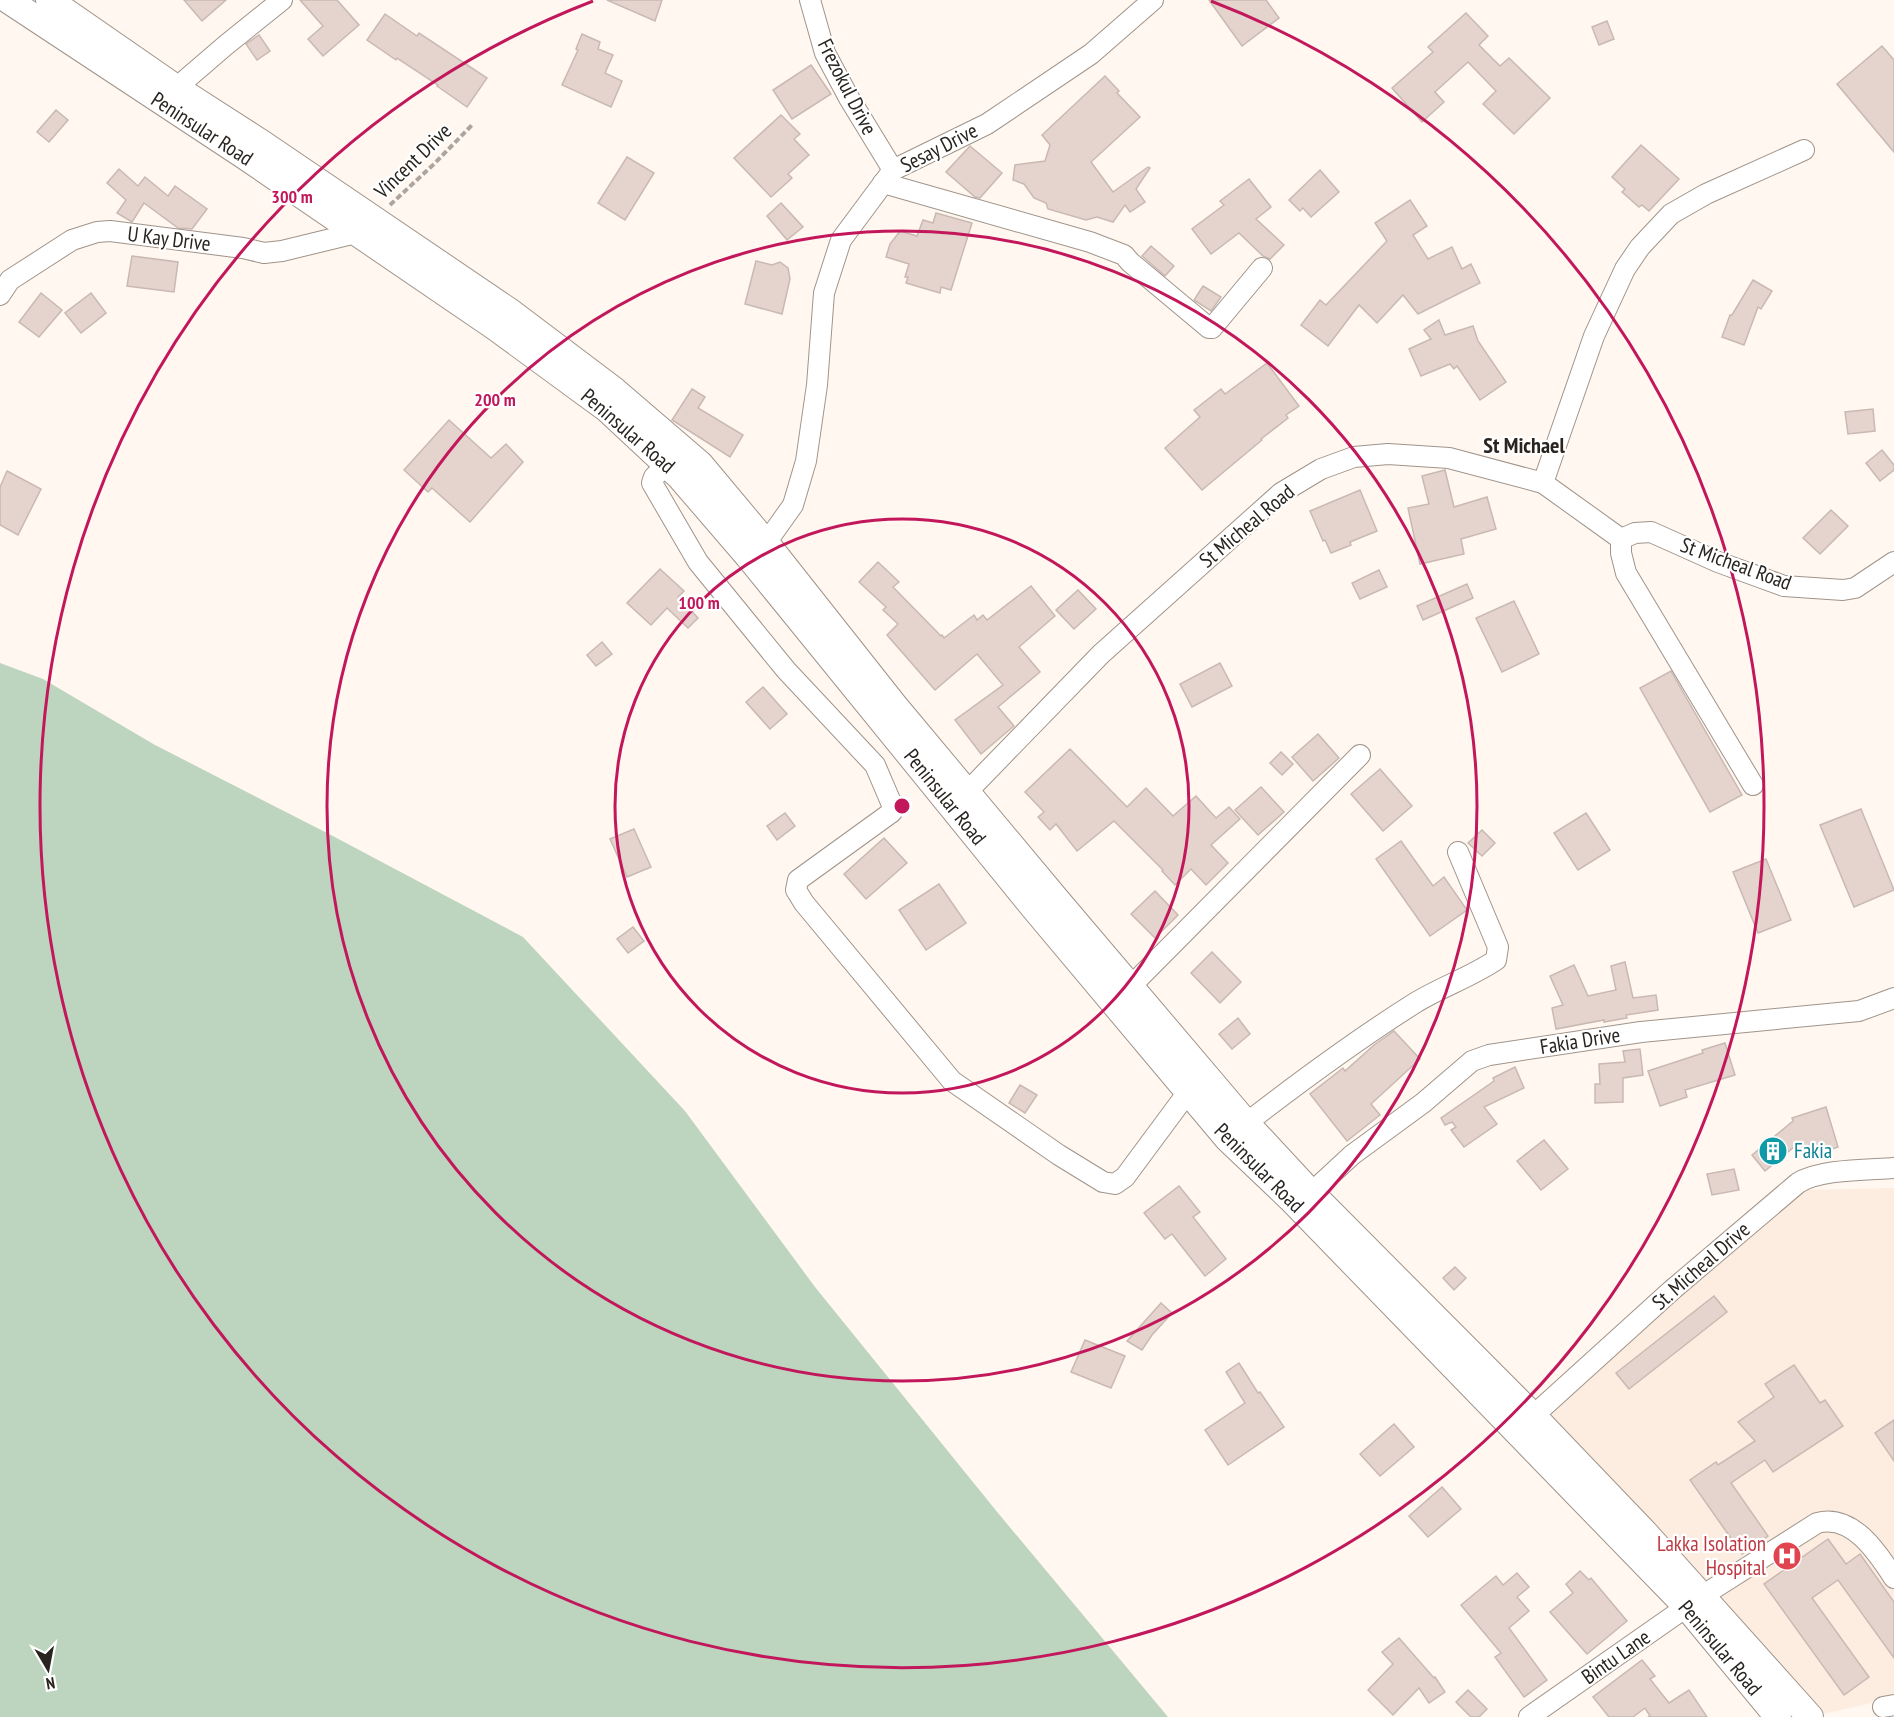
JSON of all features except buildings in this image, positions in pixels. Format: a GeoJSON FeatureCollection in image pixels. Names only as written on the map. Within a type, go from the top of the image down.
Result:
{"type":"FeatureCollection","features":[{"type":"Feature","properties":{"kind":"main road","name":"Peninsular Road"},"geometry":{"type":"LineString","coordinates":[[8,0],[243,155],[509,311],[615,391],[700,464],[757,549],[1035,908],[1188,1092],[1311,1193],[1533,1416],[1645,1533],[1778,1717]]}},
{"type":"Feature","properties":{"kind":"main road","name":"Peninsular Road"},"geometry":{"type":"LineString","coordinates":[[49,0],[176,88],[263,144],[442,290],[607,409],[757,549],[968,791],[1131,986],[1184,1051],[1236,1130],[1306,1215],[1810,1717]]}},
{"type":"Feature","properties":{"kind":"street"},"geometry":{"type":"LineString","coordinates":[[176,88],[282,0]]}},
{"type":"Feature","properties":{"kind":"street","name":"Frezokul Drive"},"geometry":{"type":"LineString","coordinates":[[810,0],[825,53],[888,177]]}},
{"type":"Feature","properties":{"kind":"street","name":"Sesay Drive"},"geometry":{"type":"LineString","coordinates":[[757,549],[793,505],[806,461],[817,385],[825,293],[841,240],[888,177],[987,124],[1090,54],[1153,0]]}},
{"type":"Feature","properties":{"kind":"street"},"geometry":{"type":"LineString","coordinates":[[1542,483],[1594,336],[1625,268],[1640,247],[1671,214],[1706,194],[1804,150]]}},
{"type":"Feature","properties":{"kind":"street"},"geometry":{"type":"LineString","coordinates":[[888,177],[1124,255],[1209,328],[1262,268]]}},
{"type":"Feature","properties":{"kind":"street","name":"U Kay Drive"},"geometry":{"type":"LineString","coordinates":[[0,295],[10,280],[72,240],[97,232],[132,234],[243,248],[264,253],[282,251],[365,226]]}},
{"type":"Feature","properties":{"kind":"street","name":"St Micheal Road"},"geometry":{"type":"LineString","coordinates":[[968,791],[1101,654],[1281,493],[1321,469],[1354,457],[1398,454],[1449,458],[1542,483],[1622,539],[1635,533],[1651,532],[1718,562],[1784,586],[1843,590],[1855,588],[1894,562]]}},
{"type":"Feature","properties":{"kind":"street"},"geometry":{"type":"LineString","coordinates":[[667,464],[654,477],[652,483],[698,562],[786,670],[875,765],[892,802],[892,812],[798,880],[796,890],[804,903],[952,1081],[1059,1155],[1103,1182],[1115,1184],[1125,1178],[1188,1092]]}},
{"type":"Feature","properties":{"kind":"street"},"geometry":{"type":"LineString","coordinates":[[1622,539],[1621,553],[1626,573],[1753,785]]}},
{"type":"Feature","properties":{"kind":"street"},"geometry":{"type":"LineString","coordinates":[[1131,986],[1360,755]]}},
{"type":"Feature","properties":{"kind":"street"},"geometry":{"type":"LineString","coordinates":[[1236,1130],[1302,1079],[1364,1036],[1418,1001],[1496,960],[1498,947],[1458,852]]}},
{"type":"Feature","properties":{"kind":"street","name":"Fakia Drive"},"geometry":{"type":"LineString","coordinates":[[1311,1193],[1352,1155],[1423,1103],[1473,1061],[1489,1055],[1641,1032],[1859,1011],[1894,998]]}},
{"type":"Feature","properties":{"kind":"street","name":"St. Micheal Drive"},"geometry":{"type":"LineString","coordinates":[[1533,1416],[1672,1290],[1807,1177],[1894,1168]]}},
{"type":"Feature","properties":{"kind":"street","name":"Bintu Lane"},"geometry":{"type":"LineString","coordinates":[[1529,1717],[1695,1602],[1803,1531],[1827,1520],[1843,1523],[1859,1534],[1894,1578]]}},
{"type":"Feature","properties":{"kind":"path","name":"Vincent Drive"},"geometry":{"type":"LineString","coordinates":[[365,226],[434,164],[473,124]]}},
{"type":"Feature","properties":{"kind":"shaded area","name":"Lakka Isolation Hospital"},"geometry":{"type":"Polygon","coordinates":[[[1894,1188],[1894,1698],[1823,1714],[1550,1413],[1801,1190],[1894,1188]]]}},
{"type":"Feature","properties":{"kind":"green space"},"geometry":{"type":"Polygon","coordinates":[[[0,663],[43,679],[155,745],[523,937],[685,1111],[815,1287],[998,1513],[1168,1717],[0,1717],[0,663]]]}},
{"type":"Feature","properties":{"kind":"place","name":"Fakia"},"geometry":{"type":"Point","coordinates":[1773,1151]}},
{"type":"Feature","properties":{"kind":"place","name":"Lakka Isolation Hospital"},"geometry":{"type":"Point","coordinates":[1787,1556]}},
{"type":"Feature","properties":{"kind":"district","name":"St Michael"},"geometry":{"type":"Point","coordinates":[1524,445]}}]}
